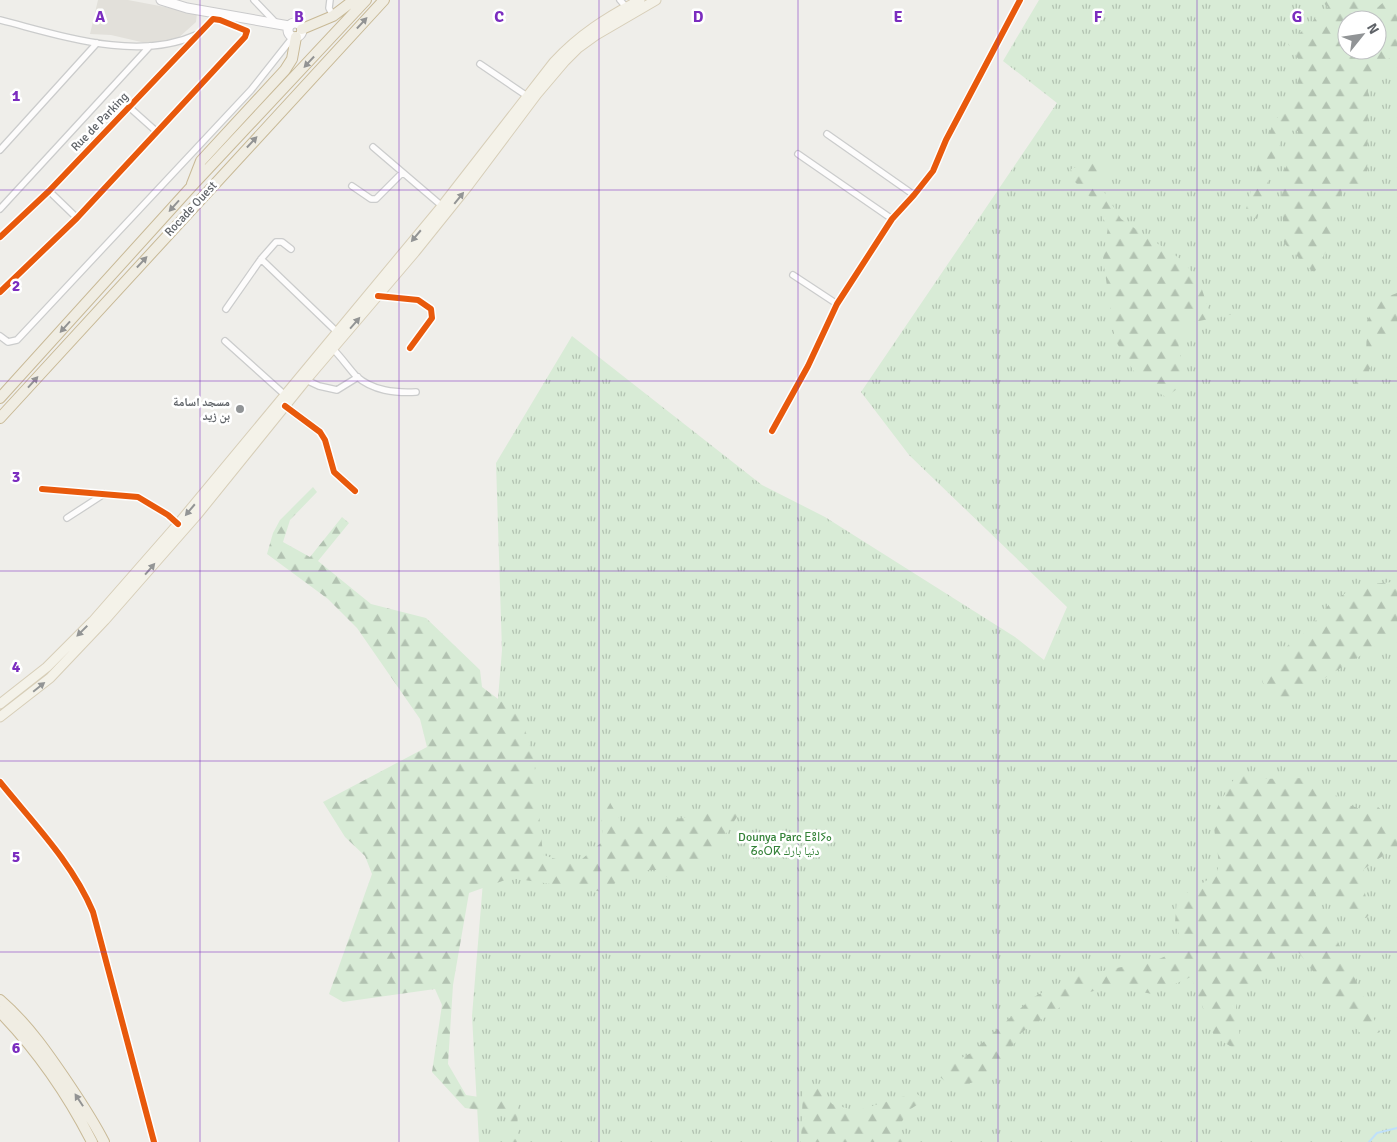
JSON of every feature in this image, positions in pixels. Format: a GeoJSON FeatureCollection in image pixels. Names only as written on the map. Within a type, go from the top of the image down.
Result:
{"type":"FeatureCollection","features":[{"type":"Feature","properties":{"kind":"highway"},"geometry":{"type":"LineString","coordinates":[[191,187],[201,161],[285,70],[293,54],[297,34],[333,16],[354,0]]}},
{"type":"Feature","properties":{"kind":"highway","name":"Rocade Ouest"},"geometry":{"type":"LineString","coordinates":[[0,398],[191,187],[366,0]]}},
{"type":"Feature","properties":{"kind":"highway","name":"Rocade Ouest"},"geometry":{"type":"LineString","coordinates":[[0,418],[384,0]]}},
{"type":"Feature","properties":{"kind":"highway"},"geometry":{"type":"LineString","coordinates":[[0,1000],[21,1020],[47,1052],[104,1142]]}},
{"type":"Feature","properties":{"kind":"highway"},"geometry":{"type":"LineString","coordinates":[[0,1012],[46,1066],[92,1142]]}},
{"type":"Feature","properties":{"kind":"main road"},"geometry":{"type":"LineString","coordinates":[[0,717],[50,678],[105,620],[196,514],[271,419],[285,395],[336,331],[442,206],[554,62],[572,44],[623,4],[640,0]]}},
{"type":"Feature","properties":{"kind":"main road"},"geometry":{"type":"LineString","coordinates":[[0,704],[47,666],[92,621],[271,419],[285,406],[463,193],[564,61],[596,35],[656,0]]}},
{"type":"Feature","properties":{"kind":"street"},"geometry":{"type":"LineString","coordinates":[[0,336],[8,342],[17,340],[251,90],[297,34],[300,25],[296,23],[290,26],[277,24],[188,4],[161,0]]}},
{"type":"Feature","properties":{"kind":"street"},"geometry":{"type":"LineString","coordinates":[[254,0],[277,24]]}},
{"type":"Feature","properties":{"kind":"street"},"geometry":{"type":"LineString","coordinates":[[330,0],[329,8],[333,16]]}},
{"type":"Feature","properties":{"kind":"street"},"geometry":{"type":"LineString","coordinates":[[772,430],[808,366],[837,304],[892,219],[933,171],[946,140],[1020,0]]}},
{"type":"Feature","properties":{"kind":"street","name":"Rue de Parking"},"geometry":{"type":"LineString","coordinates":[[0,237],[49,191],[213,19],[247,31],[245,37],[156,132]]}},
{"type":"Feature","properties":{"kind":"street"},"geometry":{"type":"LineString","coordinates":[[0,20],[97,43],[150,46],[180,42],[199,33]]}},
{"type":"Feature","properties":{"kind":"street"},"geometry":{"type":"LineString","coordinates":[[1,146],[97,43]]}},
{"type":"Feature","properties":{"kind":"street"},"geometry":{"type":"LineString","coordinates":[[0,209],[150,46]]}},
{"type":"Feature","properties":{"kind":"street"},"geometry":{"type":"LineString","coordinates":[[480,64],[527,96]]}},
{"type":"Feature","properties":{"kind":"street"},"geometry":{"type":"LineString","coordinates":[[0,292],[77,218],[156,132],[130,107]]}},
{"type":"Feature","properties":{"kind":"street"},"geometry":{"type":"LineString","coordinates":[[827,134],[914,195]]}},
{"type":"Feature","properties":{"kind":"street"},"geometry":{"type":"LineString","coordinates":[[372,148],[442,206]]}},
{"type":"Feature","properties":{"kind":"street"},"geometry":{"type":"LineString","coordinates":[[798,154],[892,219]]}},
{"type":"Feature","properties":{"kind":"street"},"geometry":{"type":"LineString","coordinates":[[352,186],[371,199],[376,199],[402,173]]}},
{"type":"Feature","properties":{"kind":"street"},"geometry":{"type":"LineString","coordinates":[[49,191],[77,218]]}},
{"type":"Feature","properties":{"kind":"street"},"geometry":{"type":"LineString","coordinates":[[226,309],[261,259],[277,242],[282,242],[290,249]]}},
{"type":"Feature","properties":{"kind":"street"},"geometry":{"type":"LineString","coordinates":[[261,259],[336,331]]}},
{"type":"Feature","properties":{"kind":"street"},"geometry":{"type":"LineString","coordinates":[[793,275],[837,304]]}},
{"type":"Feature","properties":{"kind":"street"},"geometry":{"type":"LineString","coordinates":[[378,296],[418,300],[431,309],[432,318],[410,348]]}},
{"type":"Feature","properties":{"kind":"street"},"geometry":{"type":"LineString","coordinates":[[225,341],[285,395]]}},
{"type":"Feature","properties":{"kind":"street"},"geometry":{"type":"LineString","coordinates":[[333,349],[358,377],[372,386],[387,391],[416,392]]}},
{"type":"Feature","properties":{"kind":"street"},"geometry":{"type":"LineString","coordinates":[[306,380],[319,386],[337,390],[358,377]]}},
{"type":"Feature","properties":{"kind":"street"},"geometry":{"type":"LineString","coordinates":[[285,406],[320,432],[325,440],[334,472],[354,491]]}},
{"type":"Feature","properties":{"kind":"street"},"geometry":{"type":"LineString","coordinates":[[42,489],[138,497],[168,515],[178,524]]}},
{"type":"Feature","properties":{"kind":"street"},"geometry":{"type":"LineString","coordinates":[[67,518],[104,494]]}},
{"type":"Feature","properties":{"kind":"street"},"geometry":{"type":"LineString","coordinates":[[0,782],[69,866],[93,912],[154,1142]]}},
{"type":"Feature","properties":{"kind":"shaded area"},"geometry":{"type":"Polygon","coordinates":[[[98,0],[128,0],[197,13],[196,22],[167,48],[111,35],[90,34],[98,0]]]}},
{"type":"Feature","properties":{"kind":"green space","name":"Dounya Parc ⴹⵓⵏⵢⴰ ⵒⴰⵔⴽ دنيا بارك"},"geometry":{"type":"Polygon","coordinates":[[[1039,0],[1397,0],[1397,1142],[479,1142],[472,1016],[502,650],[496,463],[572,336],[762,485],[825,517],[1015,637],[1044,660],[1067,607],[909,455],[861,392],[1057,103],[1003,61],[1039,0]]]}},
{"type":"Feature","properties":{"kind":"green space"},"geometry":{"type":"Polygon","coordinates":[[[1320,0],[1374,0],[1378,7],[1386,0],[1397,0],[1397,56],[1388,59],[1368,86],[1367,188],[1342,190],[1330,244],[1314,273],[1284,243],[1281,177],[1290,159],[1298,131],[1284,130],[1257,219],[1245,213],[1263,147],[1274,122],[1292,99],[1303,66],[1288,44],[1328,7],[1320,0]]]}},
{"type":"Feature","properties":{"kind":"green space"},"geometry":{"type":"Polygon","coordinates":[[[1097,160],[1105,160],[1108,168],[1099,184],[1121,219],[1182,260],[1199,281],[1209,310],[1233,310],[1234,314],[1189,323],[1178,340],[1184,384],[1166,397],[1141,383],[1115,340],[1103,259],[1108,227],[1092,199],[1073,180],[1071,169],[1097,160]]]}},
{"type":"Feature","properties":{"kind":"green space"},"geometry":{"type":"Polygon","coordinates":[[[1397,293],[1397,327],[1385,341],[1355,396],[1349,394],[1366,360],[1367,321],[1379,300],[1397,293]]]}},
{"type":"Feature","properties":{"kind":"green space"},"geometry":{"type":"Polygon","coordinates":[[[313,487],[317,492],[290,520],[283,542],[310,557],[342,517],[349,523],[318,561],[371,604],[426,618],[480,670],[482,687],[521,716],[534,760],[543,855],[575,865],[603,841],[600,802],[608,799],[625,829],[744,806],[718,846],[675,883],[658,870],[632,870],[604,892],[511,878],[469,893],[453,985],[448,1064],[466,1095],[518,1103],[517,1142],[510,1142],[508,1118],[487,1111],[465,1108],[432,1072],[442,1005],[435,989],[343,1002],[329,994],[372,874],[365,856],[345,837],[323,802],[427,747],[420,719],[357,628],[328,599],[267,554],[273,533],[280,520],[313,487]]]}},
{"type":"Feature","properties":{"kind":"green space"},"geometry":{"type":"Polygon","coordinates":[[[1393,582],[1397,584],[1397,633],[1294,697],[1286,701],[1276,701],[1266,690],[1262,680],[1289,644],[1307,631],[1331,602],[1359,585],[1393,582]]]}},
{"type":"Feature","properties":{"kind":"green space"},"geometry":{"type":"Polygon","coordinates":[[[1245,771],[1245,777],[1258,779],[1308,778],[1335,794],[1343,803],[1361,809],[1378,807],[1385,813],[1391,828],[1397,829],[1397,850],[1387,853],[1364,869],[1361,877],[1370,914],[1366,918],[1362,918],[1320,887],[1316,887],[1314,891],[1380,1032],[1367,1037],[1359,1032],[1296,949],[1290,948],[1285,949],[1242,994],[1236,1009],[1240,1038],[1238,1048],[1233,1048],[1214,1036],[1191,977],[1152,994],[1112,986],[1079,995],[1022,1032],[1005,1057],[974,1082],[953,1088],[933,1071],[937,1067],[954,1062],[971,1053],[1032,998],[1070,978],[1159,959],[1184,948],[1175,923],[1177,899],[1217,874],[1218,859],[1214,829],[1216,812],[1231,784],[1245,771]]]}},
{"type":"Feature","properties":{"kind":"green space"},"geometry":{"type":"Polygon","coordinates":[[[807,1084],[821,1087],[832,1104],[856,1111],[911,1094],[918,1094],[921,1099],[920,1103],[909,1110],[898,1128],[900,1138],[908,1142],[801,1142],[803,1087],[807,1084]]]}},
{"type":"Feature","properties":{"kind":"waterway"},"geometry":{"type":"LineString","coordinates":[[1369,1142],[1377,1133],[1397,1128]]}},
{"type":"Feature","properties":{"kind":"cycle path"},"geometry":{"type":"LineString","coordinates":[[772,431],[808,366],[837,304],[892,219],[933,171],[946,140],[1020,0]]}},
{"type":"Feature","properties":{"kind":"cycle path"},"geometry":{"type":"LineString","coordinates":[[0,237],[49,191],[213,19],[247,31],[245,37],[77,218],[0,292]]}},
{"type":"Feature","properties":{"kind":"cycle path"},"geometry":{"type":"LineString","coordinates":[[378,296],[418,300],[431,309],[432,318],[410,348]]}},
{"type":"Feature","properties":{"kind":"cycle path"},"geometry":{"type":"LineString","coordinates":[[285,406],[320,432],[325,440],[334,472],[355,491]]}},
{"type":"Feature","properties":{"kind":"cycle path"},"geometry":{"type":"LineString","coordinates":[[42,489],[138,497],[168,515],[178,524]]}},
{"type":"Feature","properties":{"kind":"cycle path"},"geometry":{"type":"LineString","coordinates":[[0,782],[63,860],[74,876],[93,912],[154,1142]]}},
{"type":"Feature","properties":{"kind":"place","name":"مسجد اسامة بن زيد"},"geometry":{"type":"Point","coordinates":[240,409]}}]}
